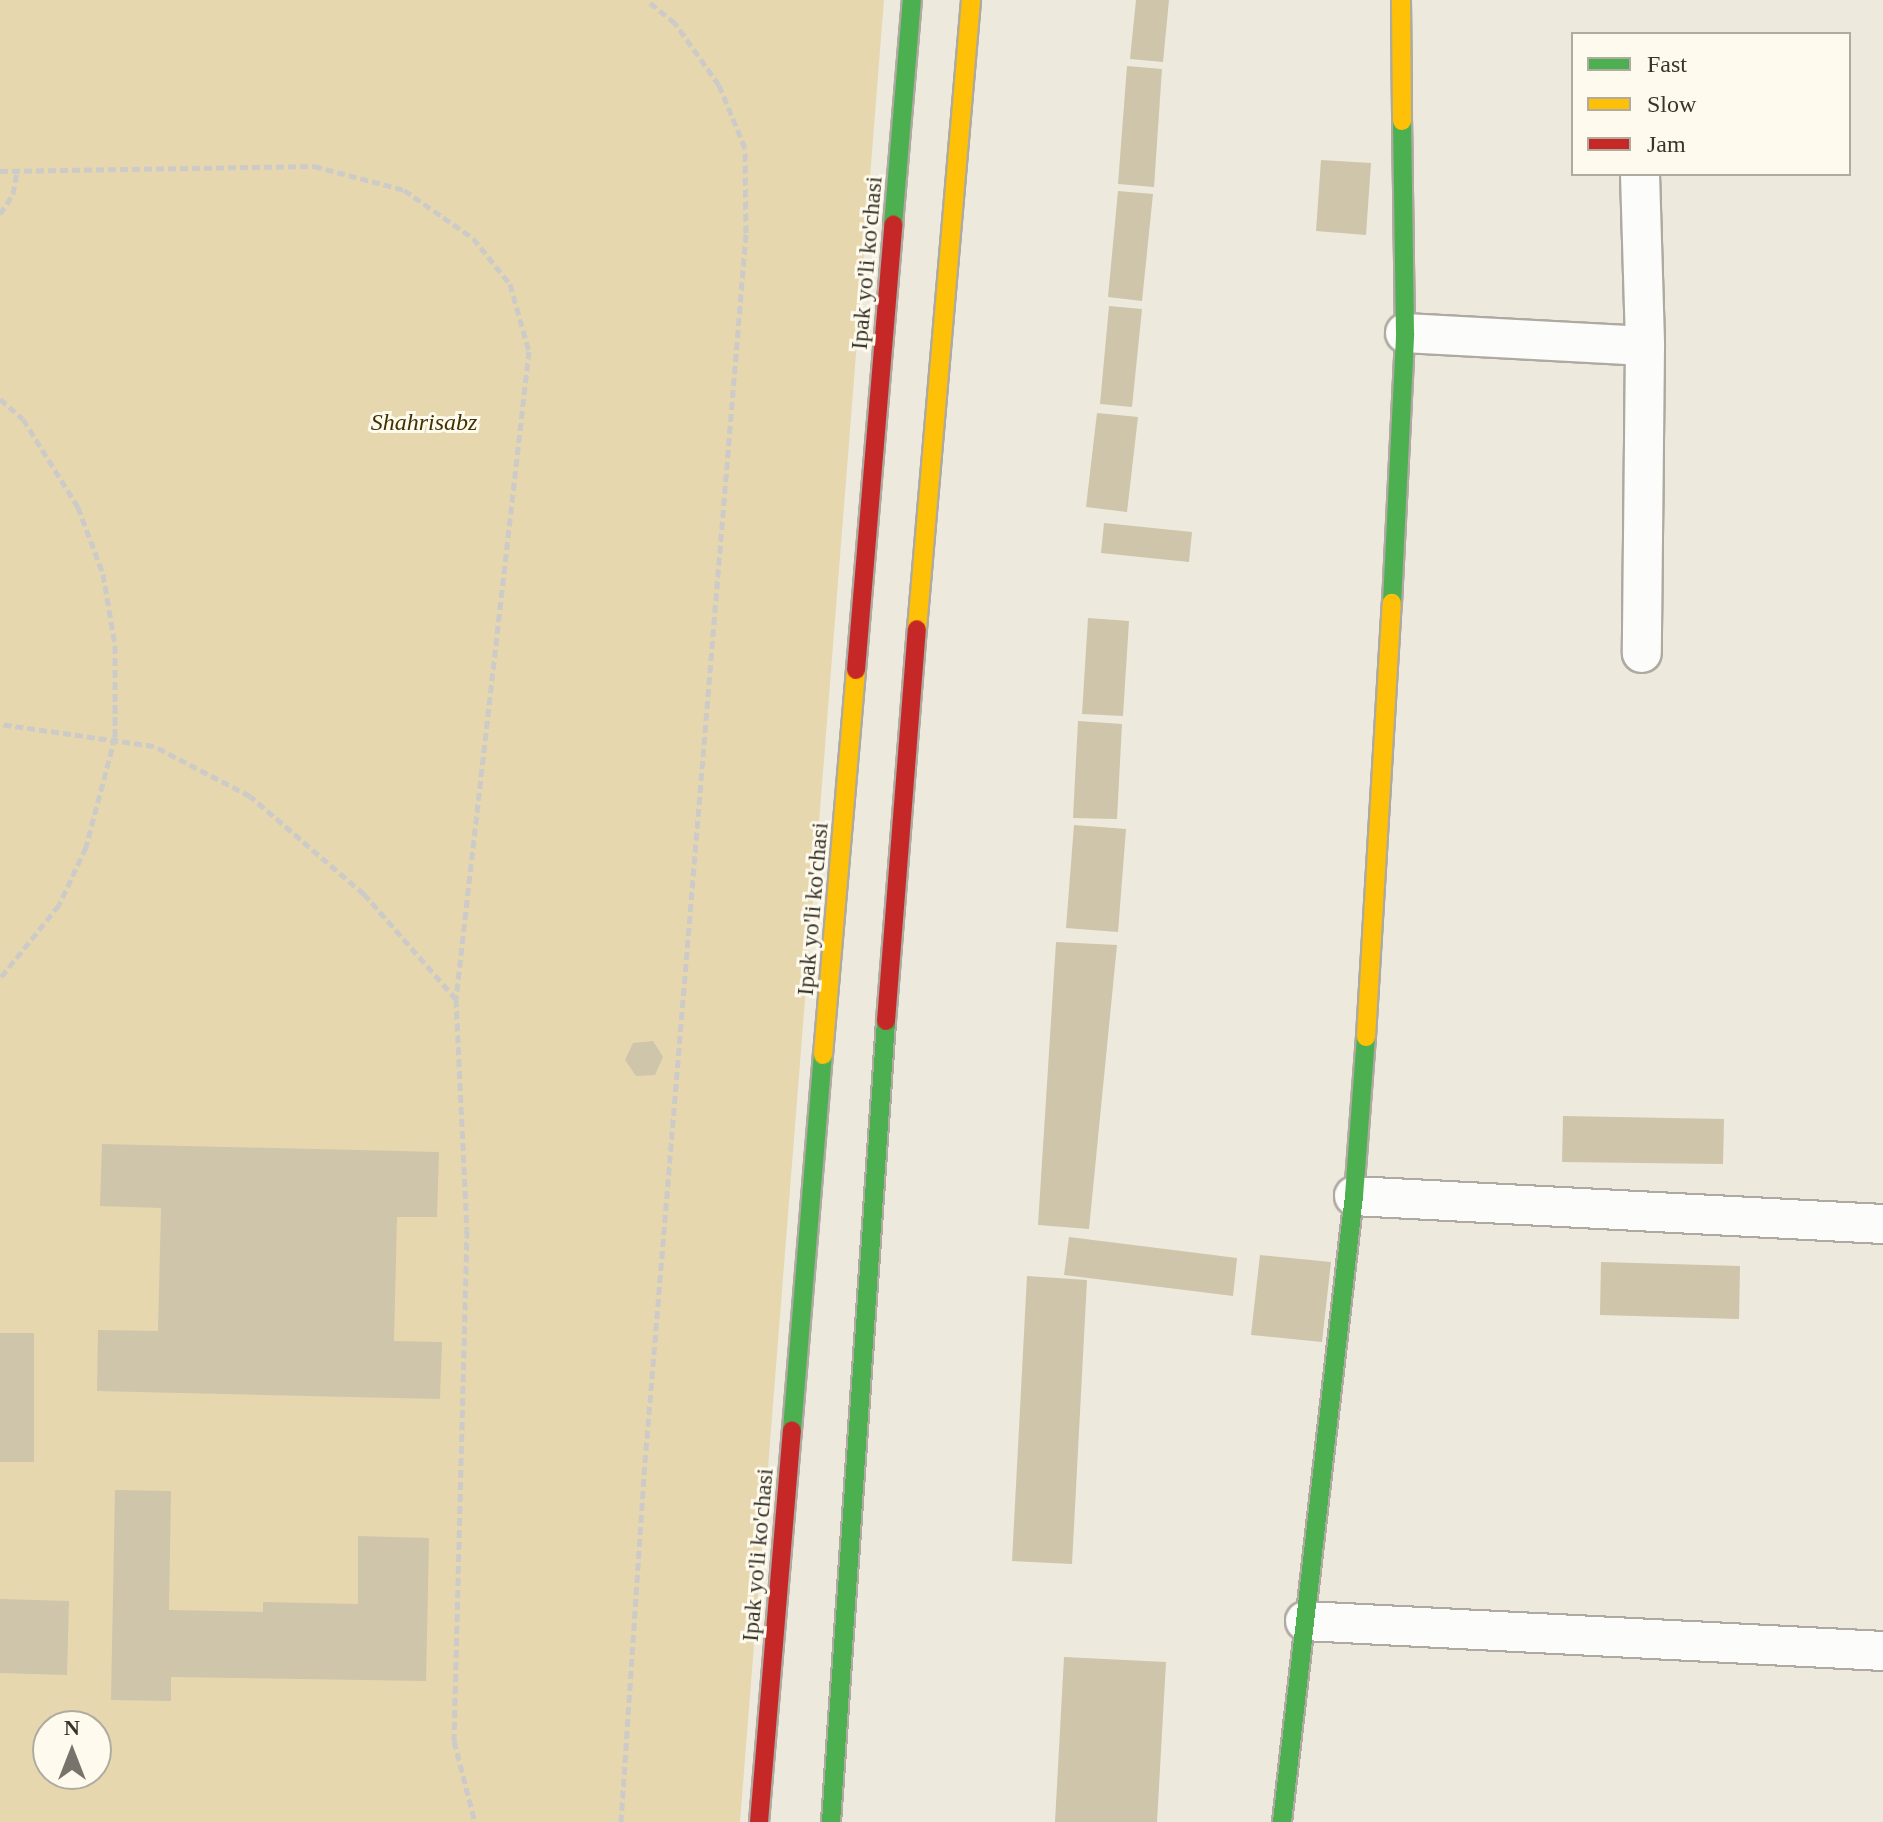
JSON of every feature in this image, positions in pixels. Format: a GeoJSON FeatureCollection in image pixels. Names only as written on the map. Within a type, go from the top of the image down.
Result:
{"type":"FeatureCollection","features":[{"type":"Feature","properties":{"kind":"main road","name":"Ipak yo'li ko'chasi"},"geometry":{"type":"LineString","coordinates":[[759,1822],[912,0]]}},
{"type":"Feature","properties":{"kind":"main road"},"geometry":{"type":"LineString","coordinates":[[831,1822],[896,878],[971,0]]}},
{"type":"Feature","properties":{"kind":"main road"},"geometry":{"type":"LineString","coordinates":[[1282,1822],[1354,1196],[1380,844],[1405,333],[1401,0]]}},
{"type":"Feature","properties":{"kind":"street"},"geometry":{"type":"LineString","coordinates":[[1640,176],[1645,346],[1642,653]]}},
{"type":"Feature","properties":{"kind":"street"},"geometry":{"type":"LineString","coordinates":[[1405,333],[1645,346]]}},
{"type":"Feature","properties":{"kind":"street"},"geometry":{"type":"LineString","coordinates":[[1354,1196],[1883,1224]]}},
{"type":"Feature","properties":{"kind":"street"},"geometry":{"type":"LineString","coordinates":[[1305,1621],[1883,1651]]}},
{"type":"Feature","properties":{"kind":"path"},"geometry":{"type":"LineString","coordinates":[[621,1822],[646,1450],[746,233],[745,148],[724,98],[675,23],[647,0]]}},
{"type":"Feature","properties":{"kind":"path"},"geometry":{"type":"LineString","coordinates":[[0,171],[314,166],[404,190],[473,238],[510,284],[529,351],[456,999],[467,1230],[454,1741],[475,1822]]}},
{"type":"Feature","properties":{"kind":"path"},"geometry":{"type":"LineString","coordinates":[[0,214],[13,194],[17,171]]}},
{"type":"Feature","properties":{"kind":"path"},"geometry":{"type":"LineString","coordinates":[[0,399],[23,419],[50,457],[78,507],[103,574],[115,645],[115,737],[86,847],[64,894],[29,948],[0,978]]}},
{"type":"Feature","properties":{"kind":"path"},"geometry":{"type":"LineString","coordinates":[[0,724],[115,737],[154,746],[250,796],[296,832],[364,894],[456,999]]}},
{"type":"Feature","properties":{"kind":"green space","name":"Shahrisabz"},"geometry":{"type":"Polygon","coordinates":[[[0,0],[884,0],[740,1822],[0,1822],[0,0]]]}},
{"type":"Feature","properties":{"kind":"building"},"geometry":{"type":"Polygon","coordinates":[[[1136,0],[1169,0],[1163,62],[1130,59],[1136,0]]]}},
{"type":"Feature","properties":{"kind":"building"},"geometry":{"type":"Polygon","coordinates":[[[1127,66],[1162,69],[1154,187],[1118,184],[1127,66]]]}},
{"type":"Feature","properties":{"kind":"building"},"geometry":{"type":"Polygon","coordinates":[[[1321,160],[1371,163],[1366,235],[1316,231],[1321,160]]]}},
{"type":"Feature","properties":{"kind":"building"},"geometry":{"type":"Polygon","coordinates":[[[1118,191],[1153,194],[1142,301],[1108,297],[1118,191]]]}},
{"type":"Feature","properties":{"kind":"building"},"geometry":{"type":"Polygon","coordinates":[[[1109,306],[1142,309],[1132,407],[1100,404],[1109,306]]]}},
{"type":"Feature","properties":{"kind":"building"},"geometry":{"type":"Polygon","coordinates":[[[1097,413],[1138,417],[1127,512],[1086,507],[1097,413]]]}},
{"type":"Feature","properties":{"kind":"building"},"geometry":{"type":"Polygon","coordinates":[[[1104,523],[1192,532],[1189,562],[1101,553],[1104,523]]]}},
{"type":"Feature","properties":{"kind":"building"},"geometry":{"type":"Polygon","coordinates":[[[1088,618],[1129,621],[1123,716],[1082,714],[1088,618]]]}},
{"type":"Feature","properties":{"kind":"building"},"geometry":{"type":"Polygon","coordinates":[[[1078,721],[1122,724],[1117,819],[1073,818],[1078,721]]]}},
{"type":"Feature","properties":{"kind":"building"},"geometry":{"type":"Polygon","coordinates":[[[1074,825],[1126,829],[1118,932],[1066,928],[1074,825]]]}},
{"type":"Feature","properties":{"kind":"building"},"geometry":{"type":"Polygon","coordinates":[[[1056,942],[1117,945],[1089,1229],[1038,1225],[1056,942]]]}},
{"type":"Feature","properties":{"kind":"building"},"geometry":{"type":"Polygon","coordinates":[[[653,1041],[663,1057],[655,1075],[636,1076],[625,1060],[633,1043],[653,1041]]]}},
{"type":"Feature","properties":{"kind":"building"},"geometry":{"type":"Polygon","coordinates":[[[1563,1116],[1724,1119],[1723,1164],[1562,1162],[1563,1116]]]}},
{"type":"Feature","properties":{"kind":"building"},"geometry":{"type":"Polygon","coordinates":[[[102,1144],[439,1152],[437,1217],[397,1217],[394,1341],[442,1342],[440,1399],[97,1391],[98,1330],[158,1331],[161,1208],[100,1206],[102,1144]]]}},
{"type":"Feature","properties":{"kind":"building"},"geometry":{"type":"Polygon","coordinates":[[[1069,1237],[1237,1258],[1233,1296],[1064,1275],[1069,1237]]]}},
{"type":"Feature","properties":{"kind":"building"},"geometry":{"type":"Polygon","coordinates":[[[1260,1255],[1331,1262],[1322,1342],[1251,1335],[1260,1255]]]}},
{"type":"Feature","properties":{"kind":"building"},"geometry":{"type":"Polygon","coordinates":[[[1601,1262],[1740,1266],[1739,1319],[1600,1315],[1601,1262]]]}},
{"type":"Feature","properties":{"kind":"building"},"geometry":{"type":"Polygon","coordinates":[[[1027,1276],[1087,1280],[1072,1564],[1012,1561],[1027,1276]]]}},
{"type":"Feature","properties":{"kind":"building"},"geometry":{"type":"Polygon","coordinates":[[[0,1333],[34,1333],[34,1462],[0,1462],[0,1333]]]}},
{"type":"Feature","properties":{"kind":"building"},"geometry":{"type":"Polygon","coordinates":[[[115,1490],[171,1491],[169,1610],[263,1612],[263,1602],[358,1604],[358,1536],[429,1538],[426,1681],[171,1677],[171,1701],[111,1700],[115,1490]]]}},
{"type":"Feature","properties":{"kind":"building"},"geometry":{"type":"Polygon","coordinates":[[[0,1599],[69,1601],[67,1675],[0,1673],[0,1599]]]}},
{"type":"Feature","properties":{"kind":"building"},"geometry":{"type":"Polygon","coordinates":[[[1064,1657],[1166,1662],[1157,1822],[1055,1822],[1064,1657]]]}},
{"type":"Feature","properties":{"kind":"traffic: fast"},"geometry":{"type":"LineString","coordinates":[[893,225],[912,0]]}},
{"type":"Feature","properties":{"kind":"traffic: fast"},"geometry":{"type":"LineString","coordinates":[[1392,603],[1405,333],[1402,121]]}},
{"type":"Feature","properties":{"kind":"traffic: fast"},"geometry":{"type":"LineString","coordinates":[[831,1822],[886,1021]]}},
{"type":"Feature","properties":{"kind":"traffic: fast"},"geometry":{"type":"LineString","coordinates":[[1282,1822],[1354,1196],[1366,1037]]}},
{"type":"Feature","properties":{"kind":"traffic: fast"},"geometry":{"type":"LineString","coordinates":[[792,1430],[823,1055]]}},
{"type":"Feature","properties":{"kind":"traffic: slow"},"geometry":{"type":"LineString","coordinates":[[917,629],[971,0]]}},
{"type":"Feature","properties":{"kind":"traffic: slow"},"geometry":{"type":"LineString","coordinates":[[1401,0],[1402,121]]}},
{"type":"Feature","properties":{"kind":"traffic: slow"},"geometry":{"type":"LineString","coordinates":[[1366,1037],[1392,603]]}},
{"type":"Feature","properties":{"kind":"traffic: slow"},"geometry":{"type":"LineString","coordinates":[[823,1055],[856,670]]}},
{"type":"Feature","properties":{"kind":"traffic: jam"},"geometry":{"type":"LineString","coordinates":[[856,670],[893,225]]}},
{"type":"Feature","properties":{"kind":"traffic: jam"},"geometry":{"type":"LineString","coordinates":[[886,1021],[917,629]]}},
{"type":"Feature","properties":{"kind":"traffic: jam"},"geometry":{"type":"LineString","coordinates":[[759,1822],[792,1430]]}}]}
